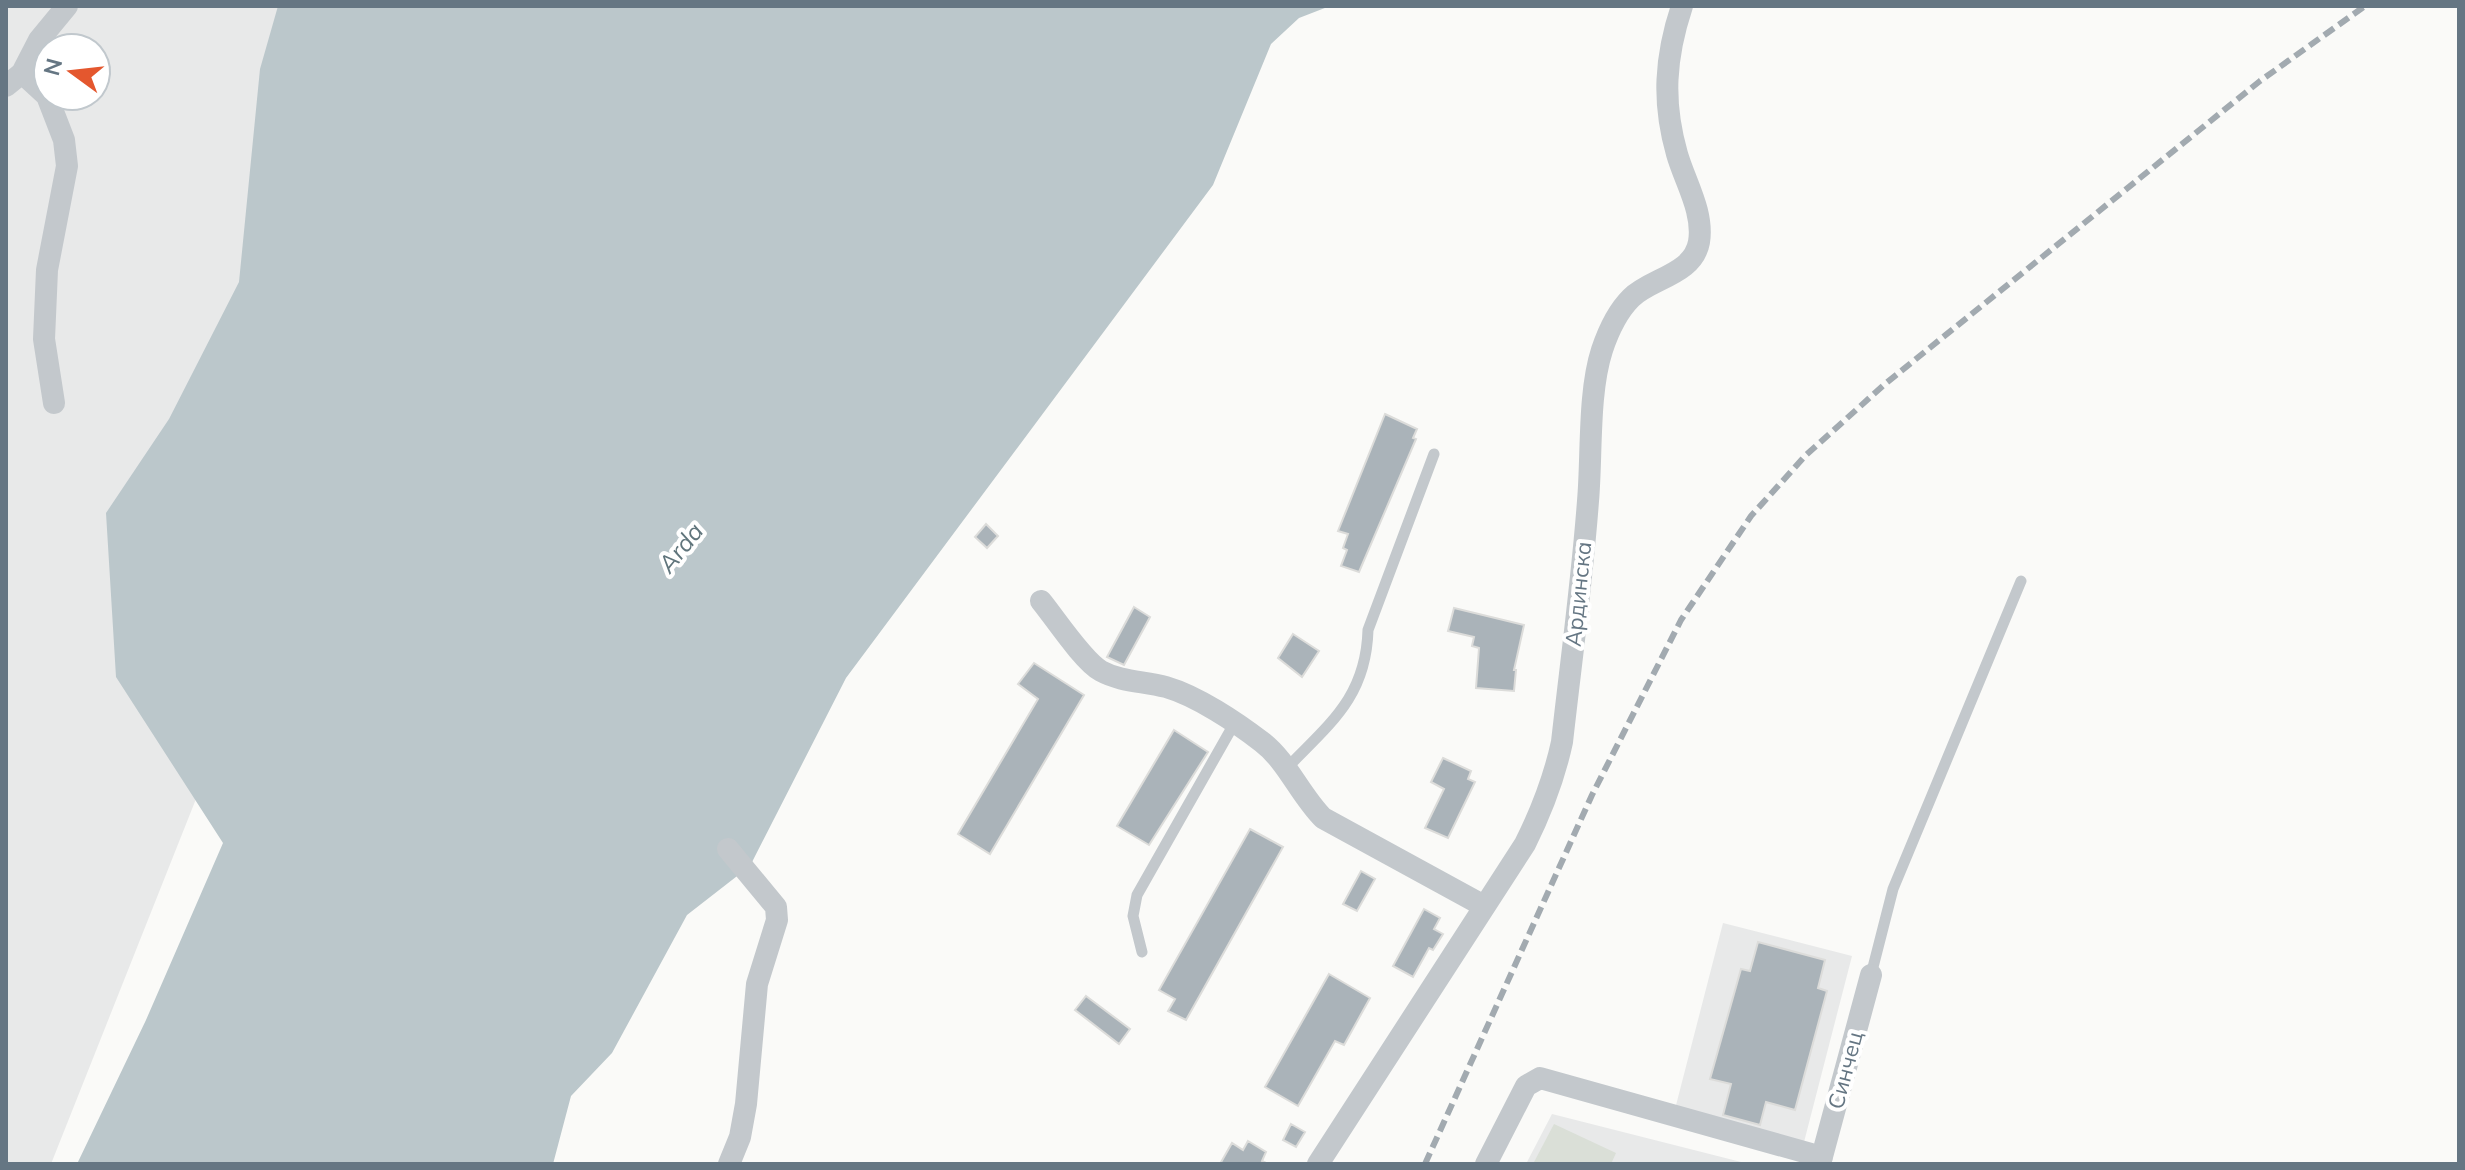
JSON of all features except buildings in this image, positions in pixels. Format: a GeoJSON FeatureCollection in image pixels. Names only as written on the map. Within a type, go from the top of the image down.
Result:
{"type":"FeatureCollection","features":[{"type":"Feature","properties":{"kind":"street"},"geometry":{"type":"LineString","coordinates":[[54,403],[44,339],[47,270],[67,166],[64,140],[47,96],[14,80],[39,40],[67,6]]}},
{"type":"Feature","properties":{"kind":"street","name":"Ардинска"},"geometry":{"type":"LineString","coordinates":[[1318,1164],[1525,844],[1543,808],[1558,764],[1588,503],[1601,353],[1610,330],[1632,296],[1682,268],[1694,255],[1699,243],[1696,211],[1677,153],[1665,90],[1672,36],[1682,6]]}},
{"type":"Feature","properties":{"kind":"street"},"geometry":{"type":"LineString","coordinates":[[1041,601],[1098,670],[1190,696],[1263,742],[1307,803],[1323,818],[1484,906]]}},
{"type":"Feature","properties":{"kind":"street"},"geometry":{"type":"LineString","coordinates":[[728,849],[776,907],[777,920],[757,984],[746,1104],[740,1137],[729,1164]]}},
{"type":"Feature","properties":{"kind":"street","name":"Синчец"},"geometry":{"type":"LineString","coordinates":[[1821,1160],[1871,975]]}},
{"type":"Feature","properties":{"kind":"street"},"geometry":{"type":"LineString","coordinates":[[1486,1164],[1526,1086],[1540,1078],[1821,1160]]}},
{"type":"Feature","properties":{"kind":"lane"},"geometry":{"type":"LineString","coordinates":[[1285,770],[1351,698],[1367,653],[1368,630],[1434,454]]}},
{"type":"Feature","properties":{"kind":"lane"},"geometry":{"type":"LineString","coordinates":[[1871,975],[1893,889],[2021,581]]}},
{"type":"Feature","properties":{"kind":"lane"},"geometry":{"type":"LineString","coordinates":[[1142,952],[1133,916],[1137,895],[1234,724]]}},
{"type":"Feature","properties":{"kind":"shaded area"},"geometry":{"type":"Polygon","coordinates":[[[6,6],[511,6],[51,1164],[6,1164],[6,6]]]}},
{"type":"Feature","properties":{"kind":"shaded area"},"geometry":{"type":"Polygon","coordinates":[[[1723,923],[1852,956],[1803,1146],[1674,1113],[1723,923]]]}},
{"type":"Feature","properties":{"kind":"shaded area"},"geometry":{"type":"Polygon","coordinates":[[[1552,1114],[1749,1164],[1526,1164],[1552,1114]]]}},
{"type":"Feature","properties":{"kind":"shaded area"},"geometry":{"type":"Polygon","coordinates":[[[1554,1124],[1616,1153],[1611,1164],[1533,1164],[1554,1124]]]}},
{"type":"Feature","properties":{"kind":"water","name":"Arda"},"geometry":{"type":"Polygon","coordinates":[[[278,6],[1330,6],[1299,18],[1271,44],[1213,185],[846,678],[750,866],[687,915],[612,1053],[571,1096],[553,1164],[77,1164],[146,1020],[223,843],[116,677],[106,513],[169,419],[239,282],[260,69],[278,6]]]}},
{"type":"Feature","properties":{"kind":"railway"},"geometry":{"type":"LineString","coordinates":[[1425,1164],[1592,795],[1681,620],[1751,516],[1806,455],[1885,384],[2260,81],[2365,6]]}}]}
